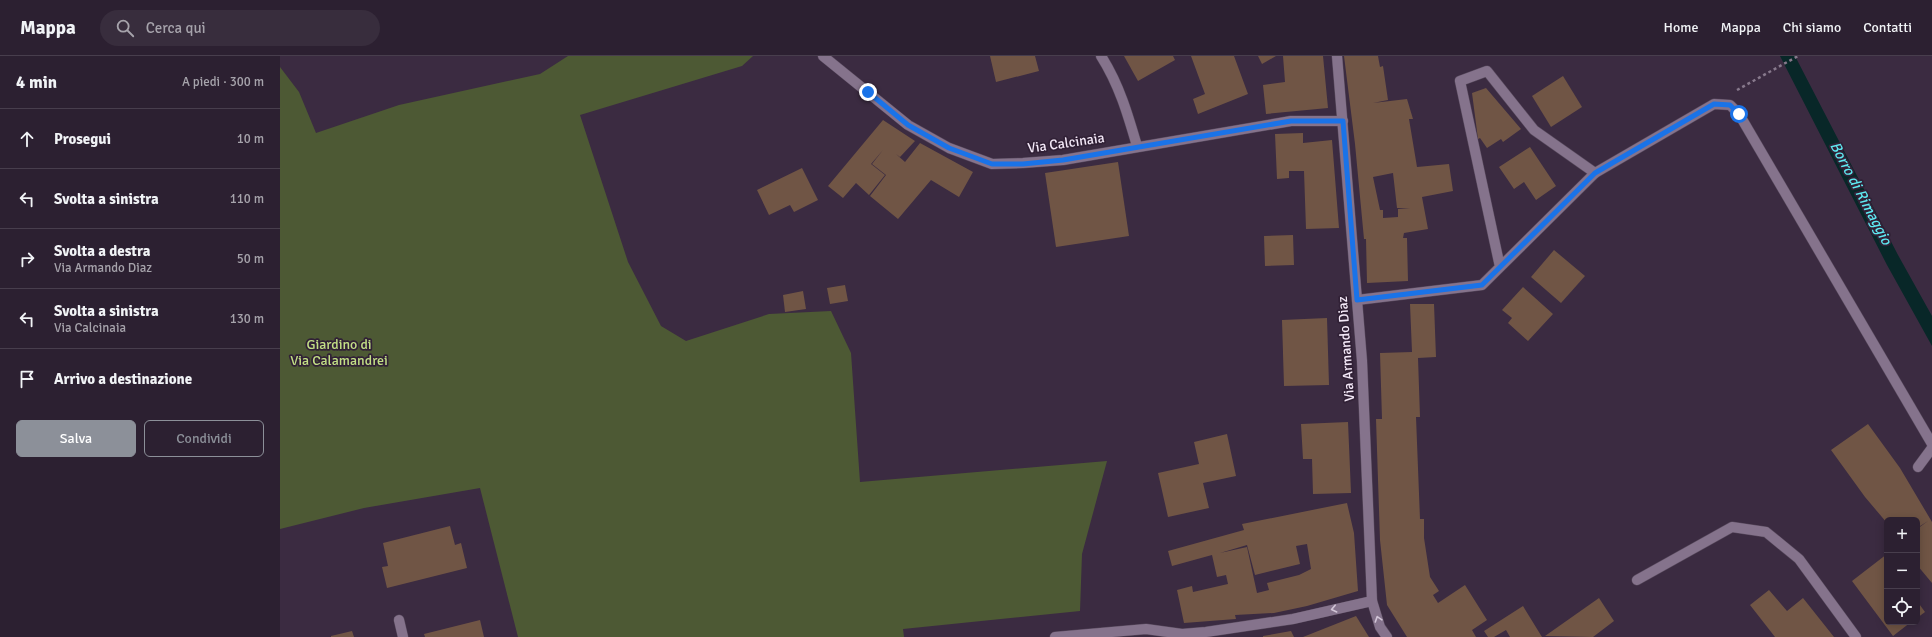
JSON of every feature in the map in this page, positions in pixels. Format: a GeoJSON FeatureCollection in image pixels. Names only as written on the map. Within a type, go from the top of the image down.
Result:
{"type":"FeatureCollection","features":[{"type":"Feature","properties":{"kind":"street","name":"Via Calcinaia"},"geometry":{"type":"LineString","coordinates":[[823,56],[908,125],[949,148],[992,164],[1023,164],[1063,160],[1137,146],[1291,121],[1343,121]]}},
{"type":"Feature","properties":{"kind":"street"},"geometry":{"type":"LineString","coordinates":[[1102,56],[1110,69],[1126,109],[1137,146]]}},
{"type":"Feature","properties":{"kind":"street","name":"Via Armando Diaz"},"geometry":{"type":"LineString","coordinates":[[1337,56],[1362,369],[1372,601],[1380,627],[1387,637]]}},
{"type":"Feature","properties":{"kind":"street"},"geometry":{"type":"LineString","coordinates":[[1500,267],[1460,81],[1487,71],[1534,130],[1595,173]]}},
{"type":"Feature","properties":{"kind":"street"},"geometry":{"type":"LineString","coordinates":[[1357,300],[1482,285],[1595,173],[1714,104],[1730,105],[1739,114],[1932,444]]}},
{"type":"Feature","properties":{"kind":"street"},"geometry":{"type":"LineString","coordinates":[[1918,468],[1932,448]]}},
{"type":"Feature","properties":{"kind":"street"},"geometry":{"type":"LineString","coordinates":[[1637,580],[1732,527],[1766,532],[1799,559],[1856,637]]}},
{"type":"Feature","properties":{"kind":"street"},"geometry":{"type":"LineString","coordinates":[[1055,637],[1146,629],[1182,634],[1206,632],[1293,619],[1372,601]]}},
{"type":"Feature","properties":{"kind":"street"},"geometry":{"type":"LineString","coordinates":[[399,620],[403,637]]}},
{"type":"Feature","properties":{"kind":"path"},"geometry":{"type":"LineString","coordinates":[[1745,85],[1798,56]]}},
{"type":"Feature","properties":{"kind":"green space","name":"Giardino di Via Calamandrei"},"geometry":{"type":"Polygon","coordinates":[[[568,56],[753,56],[742,66],[580,115],[628,262],[661,326],[686,341],[769,314],[831,311],[851,353],[860,482],[1107,461],[1082,554],[1080,611],[903,629],[904,637],[518,637],[480,488],[364,508],[280,529],[280,67],[299,92],[316,133],[399,105],[540,74],[568,56]]]}},
{"type":"Feature","properties":{"kind":"water","name":"Borro di Rimaggio"},"geometry":{"type":"Polygon","coordinates":[[[1780,56],[1795,56],[1898,255],[1932,316],[1932,346],[1887,265],[1780,56]]]}},
{"type":"Feature","properties":{"kind":"building"},"geometry":{"type":"Polygon","coordinates":[[[990,56],[1035,56],[1039,71],[996,82],[990,56]]]}},
{"type":"Feature","properties":{"kind":"building"},"geometry":{"type":"Polygon","coordinates":[[[1124,56],[1173,56],[1175,60],[1138,81],[1124,56]]]}},
{"type":"Feature","properties":{"kind":"building"},"geometry":{"type":"Polygon","coordinates":[[[1191,56],[1234,56],[1248,94],[1198,114],[1193,99],[1205,94],[1191,56]]]}},
{"type":"Feature","properties":{"kind":"building"},"geometry":{"type":"Polygon","coordinates":[[[1258,56],[1276,56],[1262,64],[1258,56]]]}},
{"type":"Feature","properties":{"kind":"building"},"geometry":{"type":"Polygon","coordinates":[[[1283,56],[1323,56],[1328,108],[1266,114],[1263,85],[1285,82],[1283,56]]]}},
{"type":"Feature","properties":{"kind":"building"},"geometry":{"type":"Polygon","coordinates":[[[1344,56],[1378,56],[1380,67],[1383,66],[1388,100],[1373,103],[1407,99],[1413,119],[1409,119],[1417,167],[1449,164],[1453,191],[1422,197],[1428,229],[1404,233],[1403,238],[1407,238],[1408,281],[1367,283],[1366,239],[1364,239],[1355,144],[1344,56]],[[1393,173],[1373,177],[1380,210],[1383,210],[1383,218],[1398,217],[1398,209],[1410,208],[1397,208],[1393,173]]]}},
{"type":"Feature","properties":{"kind":"building"},"geometry":{"type":"Polygon","coordinates":[[[1563,76],[1582,107],[1551,127],[1532,96],[1563,76]]]}},
{"type":"Feature","properties":{"kind":"building"},"geometry":{"type":"Polygon","coordinates":[[[1486,88],[1521,129],[1503,142],[1501,139],[1487,148],[1480,138],[1478,139],[1472,93],[1486,88]]]}},
{"type":"Feature","properties":{"kind":"building"},"geometry":{"type":"Polygon","coordinates":[[[883,120],[915,141],[900,157],[896,154],[905,162],[920,143],[973,172],[959,197],[931,180],[898,219],[870,196],[886,175],[872,164],[883,150],[871,164],[885,175],[869,195],[856,183],[843,198],[828,186],[883,120]]]}},
{"type":"Feature","properties":{"kind":"building"},"geometry":{"type":"Polygon","coordinates":[[[1303,133],[1303,143],[1332,140],[1339,228],[1306,229],[1304,171],[1289,171],[1289,178],[1277,179],[1275,134],[1303,133]]]}},
{"type":"Feature","properties":{"kind":"building"},"geometry":{"type":"Polygon","coordinates":[[[1530,147],[1556,186],[1536,200],[1524,182],[1514,189],[1499,167],[1530,147]]]}},
{"type":"Feature","properties":{"kind":"building"},"geometry":{"type":"Polygon","coordinates":[[[1118,162],[1129,236],[1056,247],[1045,173],[1118,162]]]}},
{"type":"Feature","properties":{"kind":"building"},"geometry":{"type":"Polygon","coordinates":[[[802,168],[818,200],[794,212],[790,205],[769,215],[757,190],[802,168]]]}},
{"type":"Feature","properties":{"kind":"building"},"geometry":{"type":"Polygon","coordinates":[[[1293,235],[1294,265],[1265,266],[1264,236],[1293,235]]]}},
{"type":"Feature","properties":{"kind":"building"},"geometry":{"type":"Polygon","coordinates":[[[1554,250],[1585,276],[1561,303],[1531,277],[1554,250]]]}},
{"type":"Feature","properties":{"kind":"building"},"geometry":{"type":"Polygon","coordinates":[[[845,285],[848,301],[830,304],[827,288],[845,285]]]}},
{"type":"Feature","properties":{"kind":"building"},"geometry":{"type":"Polygon","coordinates":[[[1523,287],[1553,314],[1528,341],[1508,323],[1512,318],[1502,310],[1523,287]]]}},
{"type":"Feature","properties":{"kind":"building"},"geometry":{"type":"Polygon","coordinates":[[[803,291],[806,309],[785,312],[783,295],[803,291]]]}},
{"type":"Feature","properties":{"kind":"building"},"geometry":{"type":"Polygon","coordinates":[[[1410,304],[1434,304],[1436,357],[1418,358],[1420,417],[1416,417],[1420,519],[1424,519],[1424,538],[1430,577],[1439,591],[1433,595],[1438,603],[1465,585],[1487,620],[1472,630],[1476,637],[1407,637],[1387,605],[1380,540],[1376,419],[1382,419],[1380,353],[1412,352],[1410,304]]]}},
{"type":"Feature","properties":{"kind":"building"},"geometry":{"type":"Polygon","coordinates":[[[1327,318],[1329,385],[1284,386],[1282,320],[1327,318]]]}},
{"type":"Feature","properties":{"kind":"building"},"geometry":{"type":"Polygon","coordinates":[[[1348,422],[1351,493],[1313,494],[1312,459],[1303,459],[1301,424],[1348,422]]]}},
{"type":"Feature","properties":{"kind":"building"},"geometry":{"type":"Polygon","coordinates":[[[1868,424],[1900,468],[1932,522],[1932,583],[1920,569],[1920,527],[1928,521],[1920,526],[1920,517],[1884,517],[1884,519],[1865,497],[1831,450],[1868,424]]]}},
{"type":"Feature","properties":{"kind":"building"},"geometry":{"type":"Polygon","coordinates":[[[1227,434],[1236,476],[1203,483],[1209,508],[1168,517],[1158,473],[1199,464],[1194,442],[1227,434]]]}},
{"type":"Feature","properties":{"kind":"building"},"geometry":{"type":"Polygon","coordinates":[[[1347,503],[1354,533],[1358,591],[1307,606],[1274,613],[1235,615],[1236,619],[1184,623],[1177,590],[1192,586],[1193,592],[1228,584],[1226,575],[1217,577],[1212,555],[1172,566],[1168,551],[1244,530],[1242,524],[1347,503]],[[1307,544],[1296,546],[1300,564],[1255,575],[1247,545],[1220,553],[1247,547],[1257,593],[1269,590],[1267,583],[1299,575],[1311,569],[1307,544]]]}},
{"type":"Feature","properties":{"kind":"building"},"geometry":{"type":"Polygon","coordinates":[[[450,526],[455,545],[461,543],[467,568],[387,588],[382,567],[388,566],[383,543],[450,526]]]}},
{"type":"Feature","properties":{"kind":"building"},"geometry":{"type":"Polygon","coordinates":[[[1884,556],[1884,624],[1852,581],[1884,556]]]}},
{"type":"Feature","properties":{"kind":"building"},"geometry":{"type":"Polygon","coordinates":[[[1769,590],[1787,611],[1803,598],[1834,637],[1775,637],[1750,605],[1769,590]]]}},
{"type":"Feature","properties":{"kind":"building"},"geometry":{"type":"Polygon","coordinates":[[[1599,598],[1614,621],[1593,637],[1545,636],[1599,598]]]}},
{"type":"Feature","properties":{"kind":"building"},"geometry":{"type":"Polygon","coordinates":[[[1920,605],[1925,612],[1920,616],[1920,605]]]}},
{"type":"Feature","properties":{"kind":"building"},"geometry":{"type":"Polygon","coordinates":[[[1523,606],[1542,637],[1510,637],[1506,630],[1494,637],[1488,637],[1484,631],[1523,606]]]}},
{"type":"Feature","properties":{"kind":"building"},"geometry":{"type":"Polygon","coordinates":[[[1356,616],[1369,637],[1303,637],[1356,616]]]}},
{"type":"Feature","properties":{"kind":"building"},"geometry":{"type":"Polygon","coordinates":[[[480,620],[484,637],[425,637],[424,634],[480,620]]]}},
{"type":"Feature","properties":{"kind":"building"},"geometry":{"type":"Polygon","coordinates":[[[1885,625],[1907,625],[1893,636],[1885,625]]]}},
{"type":"Feature","properties":{"kind":"building"},"geometry":{"type":"Polygon","coordinates":[[[352,631],[354,637],[331,637],[331,636],[352,631]]]}},
{"type":"Feature","properties":{"kind":"building"},"geometry":{"type":"Polygon","coordinates":[[[1291,631],[1294,637],[1263,637],[1263,636],[1291,631]]]}},
{"type":"Feature","properties":{"kind":"route"},"geometry":{"type":"LineString","coordinates":[[868,92],[908,125],[949,148],[992,164],[1023,164],[1063,160],[1137,146],[1291,121],[1343,121],[1357,300],[1482,285],[1595,173],[1714,104],[1730,105],[1739,114]]}}]}
